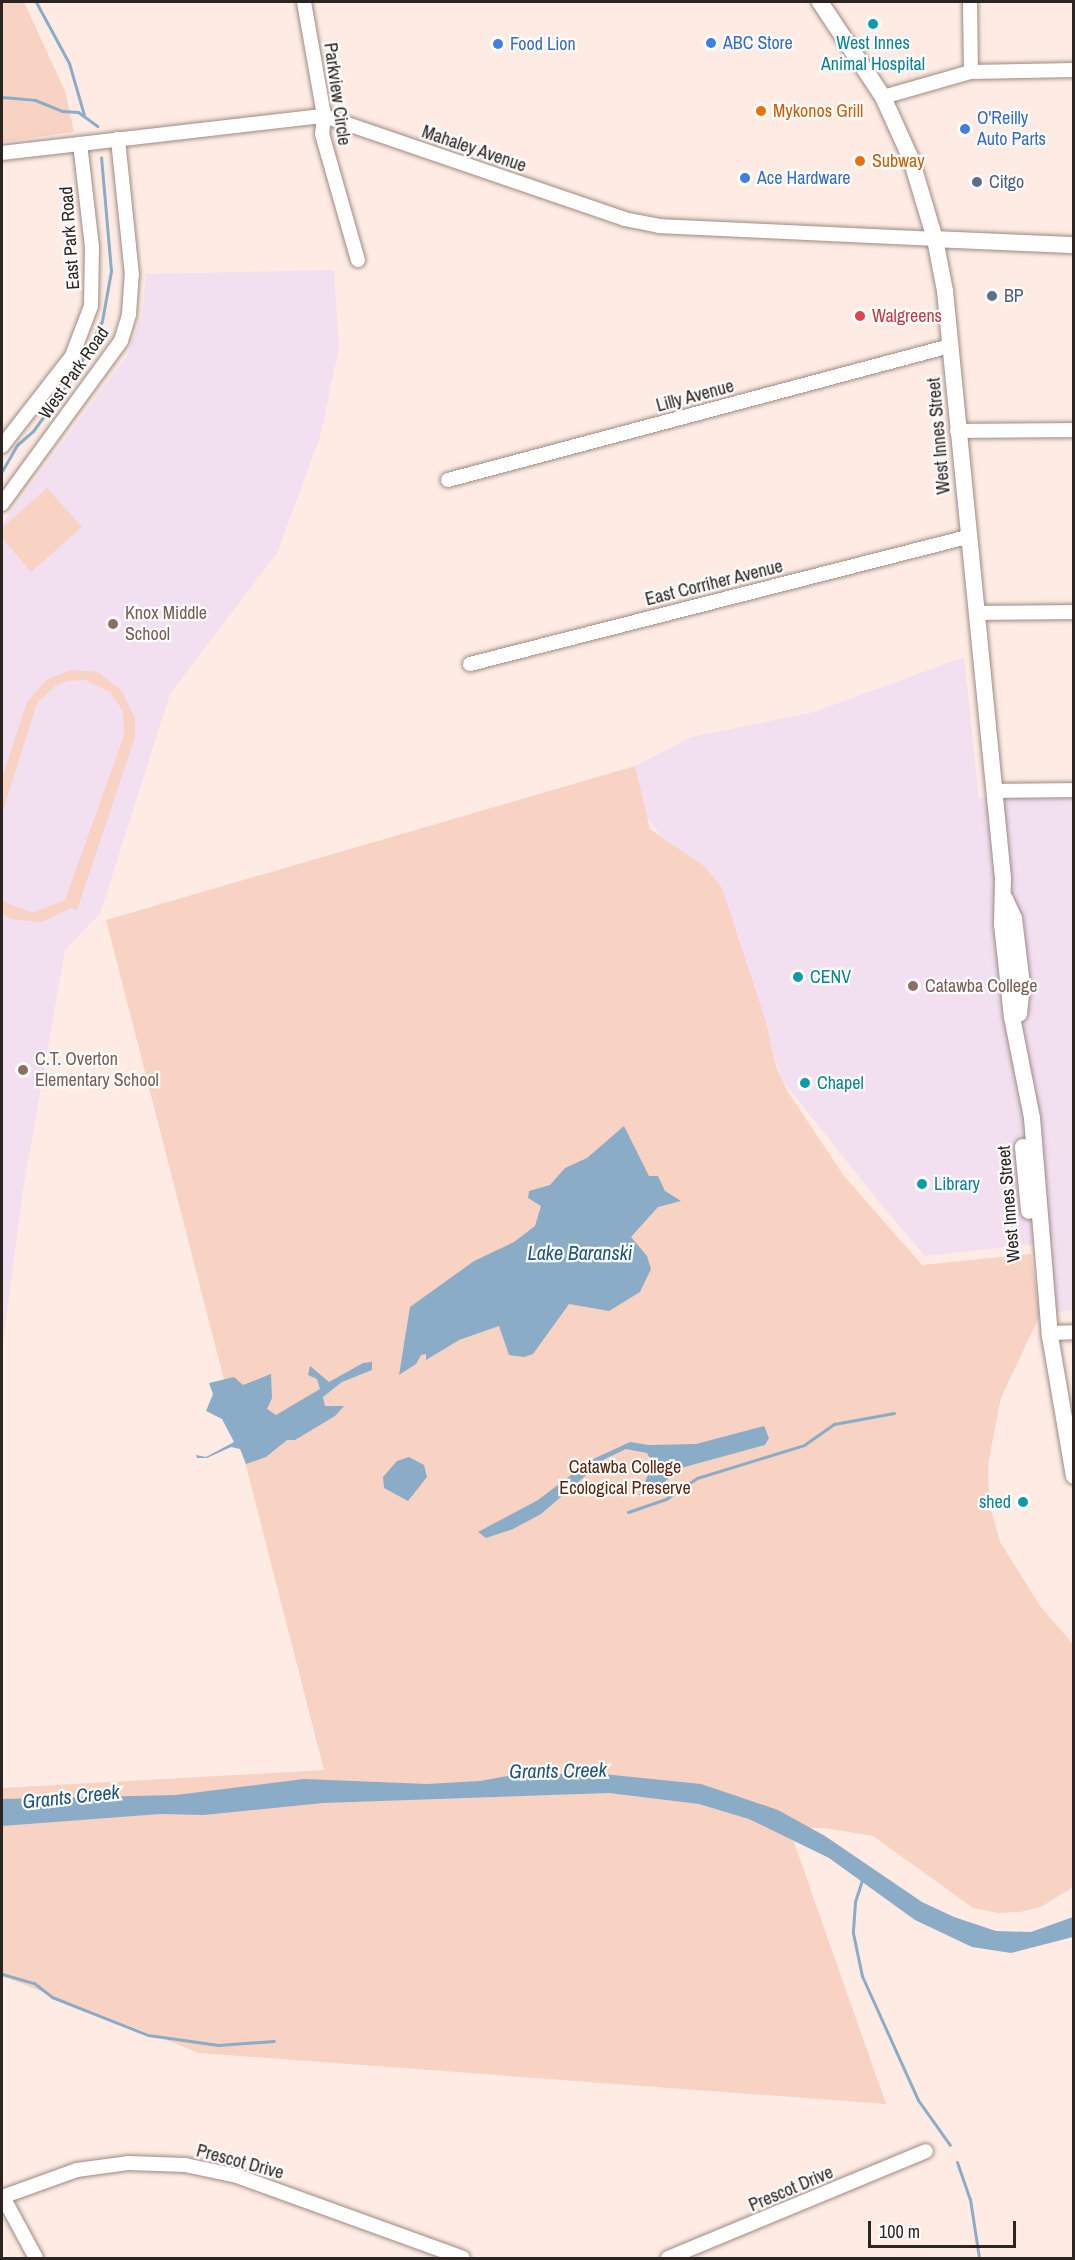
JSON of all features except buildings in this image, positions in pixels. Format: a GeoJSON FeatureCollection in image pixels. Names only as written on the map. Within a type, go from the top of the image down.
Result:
{"type":"FeatureCollection","features":[{"type":"Feature","properties":{"kind":"main road","name":"West Innes Street"},"geometry":{"type":"LineString","coordinates":[[820,2],[883,97],[911,159],[935,239],[950,346],[967,537],[977,613],[1003,895],[1002,924],[1026,1101],[1021,1119],[1034,1268],[1048,1302],[1063,1431],[1074,1476]]}},
{"type":"Feature","properties":{"kind":"main road"},"geometry":{"type":"LineString","coordinates":[[935,239],[1074,245]]}},
{"type":"Feature","properties":{"kind":"street","name":"Parkview Circle"},"geometry":{"type":"LineString","coordinates":[[304,2],[324,116],[322,134],[358,260]]}},
{"type":"Feature","properties":{"kind":"street"},"geometry":{"type":"LineString","coordinates":[[970,2],[971,72]]}},
{"type":"Feature","properties":{"kind":"street"},"geometry":{"type":"LineString","coordinates":[[883,97],[971,72],[1074,70]]}},
{"type":"Feature","properties":{"kind":"street","name":"Mahaley Avenue"},"geometry":{"type":"LineString","coordinates":[[2,153],[324,116],[632,221],[659,226],[935,239]]}},
{"type":"Feature","properties":{"kind":"street","name":"West Park Road"},"geometry":{"type":"LineString","coordinates":[[2,504],[122,340],[129,314],[132,275],[118,139]]}},
{"type":"Feature","properties":{"kind":"street","name":"East Park Road"},"geometry":{"type":"LineString","coordinates":[[2,446],[62,372],[80,340],[91,306],[92,248],[80,144]]}},
{"type":"Feature","properties":{"kind":"street","name":"Lilly Avenue"},"geometry":{"type":"LineString","coordinates":[[448,480],[950,346]]}},
{"type":"Feature","properties":{"kind":"street"},"geometry":{"type":"LineString","coordinates":[[957,431],[1074,430]]}},
{"type":"Feature","properties":{"kind":"street","name":"East Corriher Avenue"},"geometry":{"type":"LineString","coordinates":[[470,664],[967,537]]}},
{"type":"Feature","properties":{"kind":"street"},"geometry":{"type":"LineString","coordinates":[[977,613],[1074,612]]}},
{"type":"Feature","properties":{"kind":"street"},"geometry":{"type":"LineString","coordinates":[[994,791],[1074,790]]}},
{"type":"Feature","properties":{"kind":"street"},"geometry":{"type":"LineString","coordinates":[[1050,1333],[1073,1334]]}},
{"type":"Feature","properties":{"kind":"street","name":"Prescot Drive"},"geometry":{"type":"LineString","coordinates":[[668,2259],[926,2151]]}},
{"type":"Feature","properties":{"kind":"street","name":"Prescot Drive"},"geometry":{"type":"LineString","coordinates":[[2,2197],[77,2170],[128,2163],[185,2165],[237,2176],[436,2254],[463,2259]]}},
{"type":"Feature","properties":{"kind":"street"},"geometry":{"type":"LineString","coordinates":[[2,2197],[36,2259]]}},
{"type":"Feature","properties":{"kind":"shaded area","name":"Knox Middle School"},"geometry":{"type":"Polygon","coordinates":[[[334,270],[339,348],[320,437],[277,553],[170,694],[100,914],[65,950],[23,1190],[2,1351],[2,524],[127,356],[142,315],[146,274],[334,270]]]}},
{"type":"Feature","properties":{"kind":"shaded area","name":"Catawba College"},"geometry":{"type":"Polygon","coordinates":[[[964,657],[979,798],[1073,798],[1073,1310],[1048,1313],[1054,1242],[925,1256],[879,1202],[782,1080],[737,933],[704,866],[661,836],[646,816],[635,766],[691,737],[814,712],[964,657]]]}},
{"type":"Feature","properties":{"kind":"green space"},"geometry":{"type":"Polygon","coordinates":[[[2,2],[24,2],[65,91],[74,132],[2,142],[2,2]]]}},
{"type":"Feature","properties":{"kind":"green space"},"geometry":{"type":"Polygon","coordinates":[[[47,488],[82,527],[31,572],[2,538],[2,528],[47,488]]]}},
{"type":"Feature","properties":{"kind":"green space"},"geometry":{"type":"Polygon","coordinates":[[[71,670],[98,672],[122,691],[135,718],[135,737],[77,910],[71,908],[41,922],[10,919],[2,913],[2,901],[33,913],[65,900],[124,736],[123,711],[110,692],[85,680],[67,681],[55,686],[37,703],[2,814],[2,778],[27,702],[46,680],[71,670]]]}},
{"type":"Feature","properties":{"kind":"green space","name":"Catawba College Ecological Preserve"},"geometry":{"type":"Polygon","coordinates":[[[635,766],[650,829],[704,866],[722,888],[765,1019],[777,1069],[788,1092],[844,1176],[922,1265],[1031,1254],[1040,1315],[1001,1398],[988,1464],[989,1502],[1000,1542],[1040,1606],[1073,1644],[1073,1887],[1041,1907],[1020,1912],[998,1913],[973,1908],[873,1836],[824,1828],[789,1828],[886,2104],[199,2053],[2,1976],[2,1788],[324,1770],[106,920],[635,766]]]}},
{"type":"Feature","properties":{"kind":"water","name":"Lake Baranski"},"geometry":{"type":"Polygon","coordinates":[[[624,1126],[649,1176],[658,1176],[665,1191],[681,1201],[658,1207],[631,1237],[647,1256],[651,1269],[640,1292],[609,1311],[569,1304],[533,1354],[524,1357],[509,1355],[499,1326],[459,1340],[426,1360],[426,1354],[421,1355],[416,1364],[399,1375],[410,1307],[474,1261],[514,1242],[535,1226],[541,1206],[528,1198],[529,1191],[550,1185],[565,1168],[587,1158],[624,1126]]]}},
{"type":"Feature","properties":{"kind":"water"},"geometry":{"type":"Polygon","coordinates":[[[372,1362],[372,1370],[342,1382],[323,1397],[325,1406],[344,1406],[335,1416],[295,1440],[287,1440],[266,1457],[246,1464],[240,1449],[231,1447],[207,1458],[197,1458],[196,1455],[206,1457],[234,1442],[222,1419],[206,1411],[213,1394],[209,1383],[234,1377],[243,1385],[271,1374],[272,1398],[267,1409],[276,1415],[320,1389],[317,1379],[308,1375],[310,1366],[329,1382],[363,1363],[372,1362]]]}},
{"type":"Feature","properties":{"kind":"water"},"geometry":{"type":"Polygon","coordinates":[[[764,1426],[769,1438],[765,1445],[681,1468],[649,1495],[639,1495],[653,1464],[647,1453],[626,1449],[605,1459],[541,1514],[513,1529],[486,1538],[478,1532],[538,1500],[591,1460],[630,1442],[649,1445],[696,1444],[764,1426]]]}},
{"type":"Feature","properties":{"kind":"water"},"geometry":{"type":"Polygon","coordinates":[[[409,1457],[424,1465],[427,1477],[408,1501],[384,1488],[383,1477],[397,1461],[409,1457]]]}},
{"type":"Feature","properties":{"kind":"water"},"geometry":{"type":"Polygon","coordinates":[[[519,1774],[603,1774],[701,1784],[778,1810],[825,1836],[922,1902],[954,1917],[996,1931],[1031,1932],[1073,1917],[1073,1937],[1011,1953],[972,1947],[915,1920],[829,1858],[749,1819],[699,1804],[609,1793],[323,1803],[204,1815],[160,1814],[2,1826],[2,1799],[176,1795],[304,1779],[427,1784],[480,1781],[519,1774]]]}},
{"type":"Feature","properties":{"kind":"waterway"},"geometry":{"type":"LineString","coordinates":[[36,2],[69,63],[84,115]]}},
{"type":"Feature","properties":{"kind":"waterway"},"geometry":{"type":"LineString","coordinates":[[2,97],[35,100],[62,111],[78,112],[97,126]]}},
{"type":"Feature","properties":{"kind":"waterway"},"geometry":{"type":"LineString","coordinates":[[2,471],[17,445],[33,431],[76,372],[102,321],[111,271],[101,157]]}},
{"type":"Feature","properties":{"kind":"waterway"},"geometry":{"type":"LineString","coordinates":[[628,1512],[666,1499],[697,1478],[804,1445],[834,1424],[894,1413]]}},
{"type":"Feature","properties":{"kind":"waterway"},"geometry":{"type":"LineString","coordinates":[[863,1877],[855,1902],[853,1933],[862,1976],[918,2100],[950,2145]]}},
{"type":"Feature","properties":{"kind":"waterway"},"geometry":{"type":"LineString","coordinates":[[2,1974],[34,1983],[52,1997],[148,2035],[218,2045],[274,2041]]}},
{"type":"Feature","properties":{"kind":"waterway"},"geometry":{"type":"LineString","coordinates":[[957,2162],[970,2199],[979,2258]]}},
{"type":"Feature","properties":{"kind":"place","name":"West Innes Animal Hospital"},"geometry":{"type":"Point","coordinates":[873,24]}},
{"type":"Feature","properties":{"kind":"place","name":"ABC Store"},"geometry":{"type":"Point","coordinates":[711,43]}},
{"type":"Feature","properties":{"kind":"place","name":"Food Lion"},"geometry":{"type":"Point","coordinates":[498,44]}},
{"type":"Feature","properties":{"kind":"place","name":"Mykonos Grill"},"geometry":{"type":"Point","coordinates":[761,111]}},
{"type":"Feature","properties":{"kind":"place","name":"O'Reilly Auto Parts"},"geometry":{"type":"Point","coordinates":[965,129]}},
{"type":"Feature","properties":{"kind":"place","name":"Subway"},"geometry":{"type":"Point","coordinates":[860,161]}},
{"type":"Feature","properties":{"kind":"place","name":"Ace Hardware"},"geometry":{"type":"Point","coordinates":[745,178]}},
{"type":"Feature","properties":{"kind":"place","name":"Citgo"},"geometry":{"type":"Point","coordinates":[977,182]}},
{"type":"Feature","properties":{"kind":"place","name":"BP"},"geometry":{"type":"Point","coordinates":[992,296]}},
{"type":"Feature","properties":{"kind":"place","name":"Walgreens"},"geometry":{"type":"Point","coordinates":[860,316]}},
{"type":"Feature","properties":{"kind":"place","name":"Knox Middle School"},"geometry":{"type":"Point","coordinates":[113,624]}},
{"type":"Feature","properties":{"kind":"place","name":"CENV"},"geometry":{"type":"Point","coordinates":[798,977]}},
{"type":"Feature","properties":{"kind":"place","name":"Catawba College"},"geometry":{"type":"Point","coordinates":[913,986]}},
{"type":"Feature","properties":{"kind":"place","name":"C.T. Overton Elementary School"},"geometry":{"type":"Point","coordinates":[23,1070]}},
{"type":"Feature","properties":{"kind":"place","name":"Chapel"},"geometry":{"type":"Point","coordinates":[805,1083]}},
{"type":"Feature","properties":{"kind":"place","name":"Library"},"geometry":{"type":"Point","coordinates":[922,1184]}},
{"type":"Feature","properties":{"kind":"place","name":"shed"},"geometry":{"type":"Point","coordinates":[1023,1502]}},
{"type":"Feature","properties":{"kind":"water label","name":"Grants Creek"},"geometry":{"type":"Point","coordinates":[558,1770]}},
{"type":"Feature","properties":{"kind":"water label","name":"Grants Creek"},"geometry":{"type":"Point","coordinates":[71,1796]}}]}
